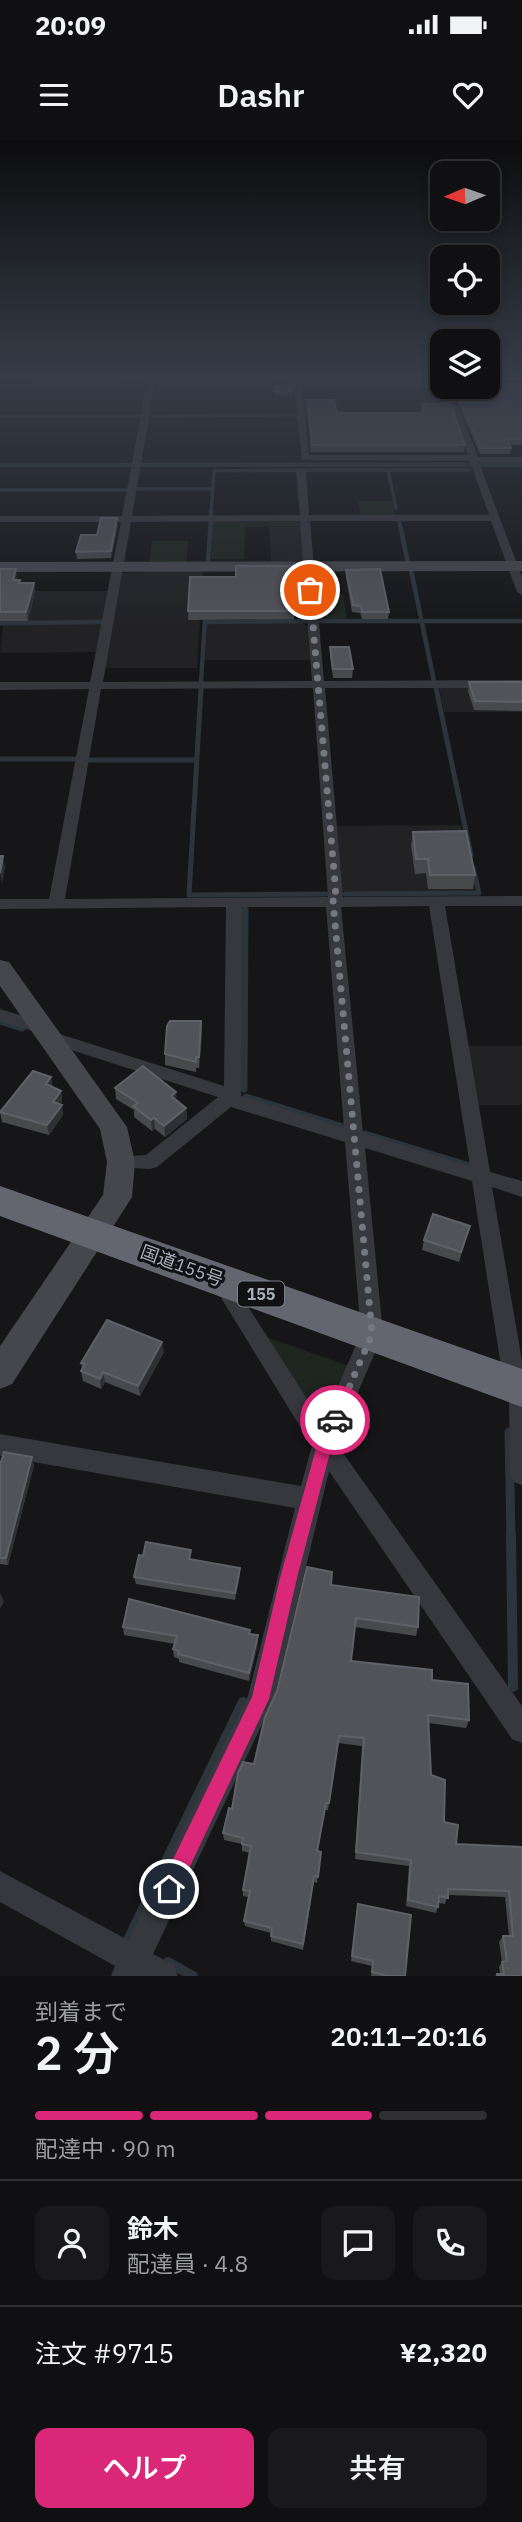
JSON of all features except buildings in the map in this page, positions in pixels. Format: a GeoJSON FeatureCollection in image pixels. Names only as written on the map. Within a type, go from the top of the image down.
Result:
{"type":"FeatureCollection","features":[{"type":"Feature","properties":{"kind":"highway","name":"国道155号"},"geometry":{"type":"LineString","coordinates":[[0,1201],[519,1387]]}},
{"type":"Feature","properties":{"kind":"street"},"geometry":{"type":"LineString","coordinates":[[56,904],[137,459]]}},
{"type":"Feature","properties":{"kind":"street"},"geometry":{"type":"LineString","coordinates":[[334,459],[475,462],[522,460]]}},
{"type":"Feature","properties":{"kind":"street"},"geometry":{"type":"LineString","coordinates":[[474,459],[517,566],[522,592]]}},
{"type":"Feature","properties":{"kind":"street"},"geometry":{"type":"LineString","coordinates":[[130,1968],[261,1699],[324,1445],[372,1334],[301,471]]}},
{"type":"Feature","properties":{"kind":"street"},"geometry":{"type":"LineString","coordinates":[[0,519],[496,518]]}},
{"type":"Feature","properties":{"kind":"street"},"geometry":{"type":"LineString","coordinates":[[0,568],[517,566]]}},
{"type":"Feature","properties":{"kind":"street"},"geometry":{"type":"LineString","coordinates":[[0,686],[522,684]]}},
{"type":"Feature","properties":{"kind":"street"},"geometry":{"type":"LineString","coordinates":[[436,901],[519,1387],[522,1474]]}},
{"type":"Feature","properties":{"kind":"street"},"geometry":{"type":"LineString","coordinates":[[0,904],[522,901]]}},
{"type":"Feature","properties":{"kind":"street"},"geometry":{"type":"LineString","coordinates":[[231,1097],[234,902]]}},
{"type":"Feature","properties":{"kind":"street"},"geometry":{"type":"LineString","coordinates":[[0,968],[113,1127],[121,1162],[117,1197],[0,1374]]}},
{"type":"Feature","properties":{"kind":"street"},"geometry":{"type":"LineString","coordinates":[[0,1015],[231,1097],[522,1189]]}},
{"type":"Feature","properties":{"kind":"street"},"geometry":{"type":"LineString","coordinates":[[121,1162],[150,1162],[231,1097]]}},
{"type":"Feature","properties":{"kind":"street"},"geometry":{"type":"LineString","coordinates":[[220,1280],[324,1445],[522,1729]]}},
{"type":"Feature","properties":{"kind":"street"},"geometry":{"type":"LineString","coordinates":[[0,1445],[310,1499]]}},
{"type":"Feature","properties":{"kind":"street"},"geometry":{"type":"LineString","coordinates":[[0,1886],[130,1968],[163,1976]]}},
{"type":"Feature","properties":{"kind":"shaded area"},"geometry":{"type":"Polygon","coordinates":[[[522,462],[522,467],[0,467],[0,463],[522,462]]]}},
{"type":"Feature","properties":{"kind":"shaded area"},"geometry":{"type":"Polygon","coordinates":[[[358,501],[393,501],[396,517],[361,517],[358,501]]]}},
{"type":"Feature","properties":{"kind":"shaded area"},"geometry":{"type":"Polygon","coordinates":[[[213,520],[300,520],[301,526],[245,527],[244,559],[211,559],[213,520]]]}},
{"type":"Feature","properties":{"kind":"shaded area"},"geometry":{"type":"Polygon","coordinates":[[[301,526],[304,561],[271,563],[269,527],[301,526]]]}},
{"type":"Feature","properties":{"kind":"shaded area"},"geometry":{"type":"Polygon","coordinates":[[[152,541],[188,541],[186,563],[149,564],[152,541]]]}},
{"type":"Feature","properties":{"kind":"shaded area"},"geometry":{"type":"Polygon","coordinates":[[[203,570],[197,668],[104,668],[122,573],[203,570]]]}},
{"type":"Feature","properties":{"kind":"shaded area"},"geometry":{"type":"Polygon","coordinates":[[[0,591],[109,591],[103,621],[0,621],[0,591]]]}},
{"type":"Feature","properties":{"kind":"shaded area"},"geometry":{"type":"Polygon","coordinates":[[[315,594],[343,594],[347,620],[318,620],[315,594]]]}},
{"type":"Feature","properties":{"kind":"shaded area"},"geometry":{"type":"Polygon","coordinates":[[[207,623],[303,623],[308,627],[312,660],[205,660],[207,623]]]}},
{"type":"Feature","properties":{"kind":"shaded area"},"geometry":{"type":"Polygon","coordinates":[[[3,624],[102,624],[97,652],[0,653],[3,624]]]}},
{"type":"Feature","properties":{"kind":"shaded area"},"geometry":{"type":"Polygon","coordinates":[[[439,687],[522,687],[522,712],[444,712],[439,687]]]}},
{"type":"Feature","properties":{"kind":"shaded area"},"geometry":{"type":"Polygon","coordinates":[[[461,825],[476,892],[340,892],[334,826],[461,825]]]}},
{"type":"Feature","properties":{"kind":"shaded area"},"geometry":{"type":"Polygon","coordinates":[[[465,1046],[522,1046],[522,1105],[475,1105],[465,1046]]]}},
{"type":"Feature","properties":{"kind":"shaded area"},"geometry":{"type":"Polygon","coordinates":[[[263,1336],[349,1366],[327,1417],[315,1414],[263,1336]]]}},
{"type":"Feature","properties":{"kind":"waterway"},"geometry":{"type":"LineString","coordinates":[[211,513],[214,471],[297,470]]}},
{"type":"Feature","properties":{"kind":"waterway"},"geometry":{"type":"LineString","coordinates":[[304,470],[388,470]]}},
{"type":"Feature","properties":{"kind":"waterway"},"geometry":{"type":"LineString","coordinates":[[388,470],[470,470]]}},
{"type":"Feature","properties":{"kind":"waterway"},"geometry":{"type":"LineString","coordinates":[[388,470],[396,508]]}},
{"type":"Feature","properties":{"kind":"waterway"},"geometry":{"type":"LineString","coordinates":[[137,489],[212,489]]}},
{"type":"Feature","properties":{"kind":"waterway"},"geometry":{"type":"LineString","coordinates":[[0,490],[128,490]]}},
{"type":"Feature","properties":{"kind":"waterway"},"geometry":{"type":"LineString","coordinates":[[208,562],[211,520]]}},
{"type":"Feature","properties":{"kind":"waterway"},"geometry":{"type":"LineString","coordinates":[[399,520],[408,563]]}},
{"type":"Feature","properties":{"kind":"waterway"},"geometry":{"type":"LineString","coordinates":[[411,570],[422,621]]}},
{"type":"Feature","properties":{"kind":"waterway"},"geometry":{"type":"LineString","coordinates":[[201,682],[205,620]]}},
{"type":"Feature","properties":{"kind":"waterway"},"geometry":{"type":"LineString","coordinates":[[205,622],[308,621]]}},
{"type":"Feature","properties":{"kind":"waterway"},"geometry":{"type":"LineString","coordinates":[[318,621],[422,621]]}},
{"type":"Feature","properties":{"kind":"waterway"},"geometry":{"type":"LineString","coordinates":[[422,621],[522,621]]}},
{"type":"Feature","properties":{"kind":"waterway"},"geometry":{"type":"LineString","coordinates":[[422,621],[434,681]]}},
{"type":"Feature","properties":{"kind":"waterway"},"geometry":{"type":"LineString","coordinates":[[0,623],[101,622]]}},
{"type":"Feature","properties":{"kind":"waterway"},"geometry":{"type":"LineString","coordinates":[[197,760],[201,688]]}},
{"type":"Feature","properties":{"kind":"waterway"},"geometry":{"type":"LineString","coordinates":[[436,688],[471,855]]}},
{"type":"Feature","properties":{"kind":"waterway"},"geometry":{"type":"LineString","coordinates":[[0,759],[76,759]]}},
{"type":"Feature","properties":{"kind":"waterway"},"geometry":{"type":"LineString","coordinates":[[89,760],[197,760]]}},
{"type":"Feature","properties":{"kind":"waterway"},"geometry":{"type":"LineString","coordinates":[[197,760],[189,895],[326,894]]}},
{"type":"Feature","properties":{"kind":"waterway"},"geometry":{"type":"LineString","coordinates":[[345,894],[479,893],[473,867]]}},
{"type":"Feature","properties":{"kind":"waterway"},"geometry":{"type":"LineString","coordinates":[[244,1089],[245,910]]}},
{"type":"Feature","properties":{"kind":"waterway"},"geometry":{"type":"LineString","coordinates":[[0,1021],[22,1028]]}},
{"type":"Feature","properties":{"kind":"waterway"},"geometry":{"type":"LineString","coordinates":[[246,1097],[343,1127]]}},
{"type":"Feature","properties":{"kind":"waterway"},"geometry":{"type":"LineString","coordinates":[[365,1134],[473,1167]]}},
{"type":"Feature","properties":{"kind":"waterway"},"geometry":{"type":"LineString","coordinates":[[509,1432],[511,1536]]}},
{"type":"Feature","properties":{"kind":"waterway"},"geometry":{"type":"LineString","coordinates":[[511,1535],[513,1687]]}},
{"type":"Feature","properties":{"kind":"waterway"},"geometry":{"type":"LineString","coordinates":[[129,1938],[243,1702]]}},
{"type":"Feature","properties":{"kind":"waterway"},"geometry":{"type":"LineString","coordinates":[[168,1962],[193,1976]]}},
{"type":"Feature","properties":{"kind":"way so far"},"geometry":{"type":"LineString","coordinates":[[310,590],[335,883],[336,901],[333,901],[372,1334],[335,1420]]}},
{"type":"Feature","properties":{"kind":"route"},"geometry":{"type":"LineString","coordinates":[[169,1889],[261,1699],[324,1445],[335,1420]]}}]}
